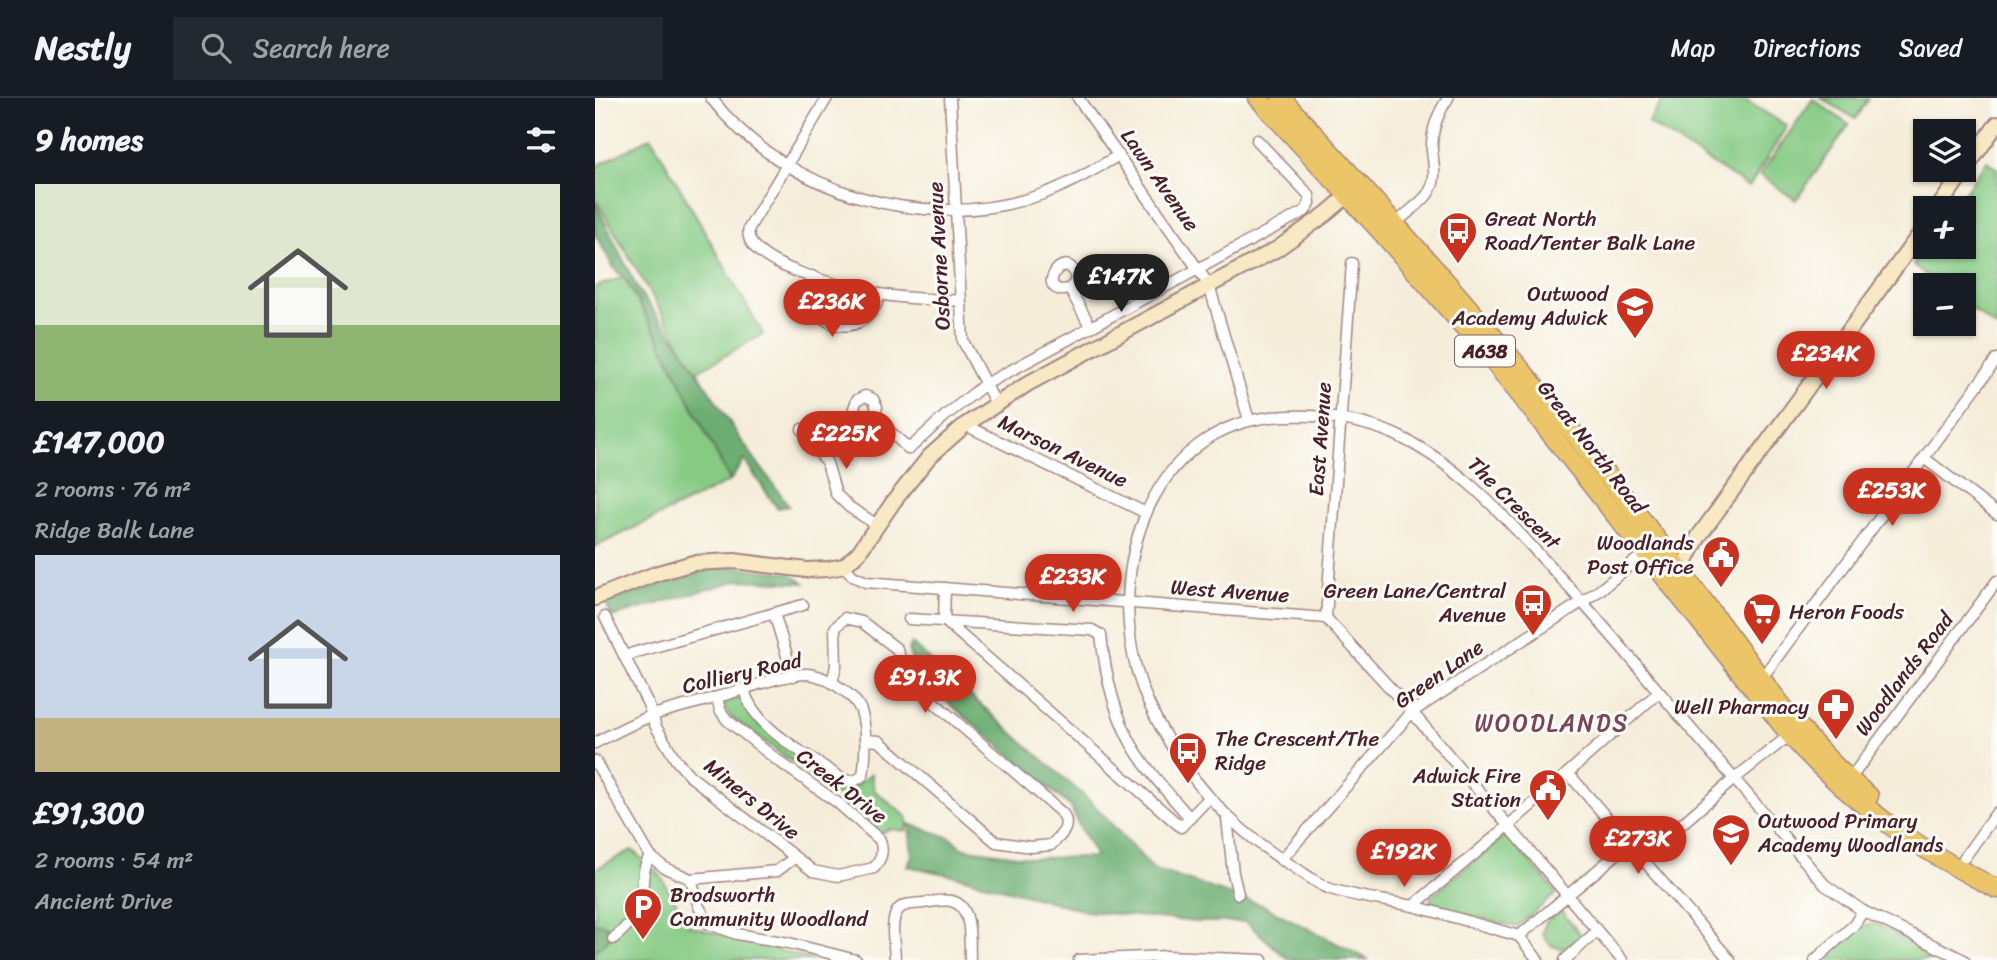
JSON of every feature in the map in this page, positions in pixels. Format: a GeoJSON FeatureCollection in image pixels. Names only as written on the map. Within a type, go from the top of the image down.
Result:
{"type":"FeatureCollection","features":[{"type":"Feature","properties":{"kind":"highway","name":"Great North Road"},"geometry":{"type":"LineString","coordinates":[[1258,98],[1354,190],[1396,223],[1586,448],[1761,679],[1822,751],[1846,784],[1896,830],[1997,889]]}},
{"type":"Feature","properties":{"kind":"highway","name":"Great North Road"},"geometry":{"type":"LineString","coordinates":[[1281,98],[1354,190],[1374,225],[1485,351],[1790,735],[1820,769],[1964,858],[1997,875]]}},
{"type":"Feature","properties":{"kind":"street"},"geometry":{"type":"LineString","coordinates":[[711,98],[751,139],[786,165],[826,186],[868,200],[911,208],[956,210],[999,205],[1041,194],[1081,177],[1119,155]]}},
{"type":"Feature","properties":{"kind":"street","name":"Osborne Avenue"},"geometry":{"type":"LineString","coordinates":[[950,98],[963,341],[996,404]]}},
{"type":"Feature","properties":{"kind":"street","name":"Lawn Avenue"},"geometry":{"type":"LineString","coordinates":[[1079,98],[1209,285],[1248,420]]}},
{"type":"Feature","properties":{"kind":"street"},"geometry":{"type":"LineString","coordinates":[[1391,243],[1390,234],[1396,223],[1427,195],[1433,186],[1433,135],[1437,117],[1448,98]]}},
{"type":"Feature","properties":{"kind":"street"},"geometry":{"type":"LineString","coordinates":[[825,99],[749,228],[747,234],[753,247],[761,255],[812,276],[880,294],[913,299],[960,301]]}},
{"type":"Feature","properties":{"kind":"street"},"geometry":{"type":"LineString","coordinates":[[1946,196],[1997,124]]}},
{"type":"Feature","properties":{"kind":"street"},"geometry":{"type":"LineString","coordinates":[[873,416],[909,449],[984,385],[1305,211],[1310,203],[1309,195],[1257,140]]}},
{"type":"Feature","properties":{"kind":"street"},"geometry":{"type":"LineString","coordinates":[[595,598],[655,573],[693,563],[734,561],[807,569],[844,566],[859,552],[929,457],[965,425],[1029,383],[1293,239],[1354,190]]}},
{"type":"Feature","properties":{"kind":"street"},"geometry":{"type":"LineString","coordinates":[[1374,225],[1396,223]]}},
{"type":"Feature","properties":{"kind":"street"},"geometry":{"type":"LineString","coordinates":[[1681,571],[1699,536],[1913,243]]}},
{"type":"Feature","properties":{"kind":"street","name":"East Avenue"},"geometry":{"type":"LineString","coordinates":[[1326,618],[1352,263]]}},
{"type":"Feature","properties":{"kind":"street"},"geometry":{"type":"LineString","coordinates":[[812,276],[810,298],[814,309],[821,317],[841,326],[863,321],[877,305],[880,294]]}},
{"type":"Feature","properties":{"kind":"street"},"geometry":{"type":"LineString","coordinates":[[1070,289],[1090,326]]}},
{"type":"Feature","properties":{"kind":"street"},"geometry":{"type":"LineString","coordinates":[[1761,679],[1997,359]]}},
{"type":"Feature","properties":{"kind":"street","name":"The Crescent"},"geometry":{"type":"LineString","coordinates":[[1519,936],[1413,906],[1327,888],[1281,860],[1227,818],[1209,798],[1168,741],[1148,702],[1138,671],[1131,634],[1130,603],[1136,541],[1144,512],[1169,471],[1187,453],[1214,435],[1248,420],[1276,416],[1341,419],[1371,425],[1397,436],[1455,471],[1489,500],[1583,601],[1825,885],[1863,911],[1964,960]]}},
{"type":"Feature","properties":{"kind":"street","name":"Marson Avenue"},"geometry":{"type":"LineString","coordinates":[[965,425],[1144,512]]}},
{"type":"Feature","properties":{"kind":"street"},"geometry":{"type":"LineString","coordinates":[[802,429],[830,468],[836,494],[849,507],[877,525]]}},
{"type":"Feature","properties":{"kind":"street"},"geometry":{"type":"LineString","coordinates":[[813,444],[827,435]]}},
{"type":"Feature","properties":{"kind":"street"},"geometry":{"type":"LineString","coordinates":[[1924,458],[1997,514]]}},
{"type":"Feature","properties":{"kind":"street"},"geometry":{"type":"LineString","coordinates":[[1646,552],[1667,552],[1699,536]]}},
{"type":"Feature","properties":{"kind":"street","name":"Green Lane"},"geometry":{"type":"LineString","coordinates":[[1281,860],[1412,712],[1600,590],[1646,552]]}},
{"type":"Feature","properties":{"kind":"street","name":"West Avenue"},"geometry":{"type":"LineString","coordinates":[[844,566],[853,576],[866,582],[1326,618]]}},
{"type":"Feature","properties":{"kind":"street","name":"Woodlands Road"},"geometry":{"type":"LineString","coordinates":[[1846,784],[1997,581]]}},
{"type":"Feature","properties":{"kind":"street"},"geometry":{"type":"LineString","coordinates":[[944,620],[945,588]]}},
{"type":"Feature","properties":{"kind":"street"},"geometry":{"type":"LineString","coordinates":[[625,657],[803,605]]}},
{"type":"Feature","properties":{"kind":"street"},"geometry":{"type":"LineString","coordinates":[[774,613],[793,676]]}},
{"type":"Feature","properties":{"kind":"street","name":"Miners Drive"},"geometry":{"type":"LineString","coordinates":[[605,617],[651,715],[676,760],[690,776],[813,871]]}},
{"type":"Feature","properties":{"kind":"street"},"geometry":{"type":"LineString","coordinates":[[832,681],[837,666],[835,628],[845,618],[862,622],[897,649],[908,680],[1063,814],[1067,821],[1066,830],[1051,845],[1031,847],[996,842],[879,741],[865,740]]}},
{"type":"Feature","properties":{"kind":"street"},"geometry":{"type":"LineString","coordinates":[[1326,618],[1412,712],[1622,960]]}},
{"type":"Feature","properties":{"kind":"street"},"geometry":{"type":"LineString","coordinates":[[909,619],[1092,630],[1101,635],[1105,666],[1115,703],[1132,744],[1162,786],[1190,818]]}},
{"type":"Feature","properties":{"kind":"street"},"geometry":{"type":"LineString","coordinates":[[944,620],[1181,827],[1209,798]]}},
{"type":"Feature","properties":{"kind":"street","name":"Colliery Road"},"geometry":{"type":"LineString","coordinates":[[595,743],[651,715],[717,698],[744,689],[793,676],[818,675],[832,681],[857,703],[862,712],[865,740],[863,775],[849,782],[839,777],[758,720],[750,708],[744,689]]}},
{"type":"Feature","properties":{"kind":"street"},"geometry":{"type":"LineString","coordinates":[[1413,906],[1659,692]]}},
{"type":"Feature","properties":{"kind":"street","name":"Creek Drive"},"geometry":{"type":"LineString","coordinates":[[717,698],[720,710],[727,720],[838,803],[880,841],[881,858],[874,868],[838,876],[813,871]]}},
{"type":"Feature","properties":{"kind":"street"},"geometry":{"type":"LineString","coordinates":[[1642,858],[1790,735]]}},
{"type":"Feature","properties":{"kind":"street"},"geometry":{"type":"LineString","coordinates":[[595,761],[650,856],[666,868],[691,879],[777,871],[794,858]]}},
{"type":"Feature","properties":{"kind":"street"},"geometry":{"type":"LineString","coordinates":[[1568,773],[1730,960]]}},
{"type":"Feature","properties":{"kind":"street"},"geometry":{"type":"LineString","coordinates":[[1964,858],[1997,812]]}},
{"type":"Feature","properties":{"kind":"street"},"geometry":{"type":"LineString","coordinates":[[1227,818],[1238,894]]}},
{"type":"Feature","properties":{"kind":"street"},"geometry":{"type":"LineString","coordinates":[[1538,960],[1519,936],[1630,844]]}},
{"type":"Feature","properties":{"kind":"street"},"geometry":{"type":"LineString","coordinates":[[613,939],[627,927],[640,904],[645,865],[650,856]]}},
{"type":"Feature","properties":{"kind":"street"},"geometry":{"type":"LineString","coordinates":[[691,879],[699,906],[709,924],[737,934],[789,943],[856,960]]}},
{"type":"Feature","properties":{"kind":"street"},"geometry":{"type":"LineString","coordinates":[[895,960],[894,920],[897,911],[904,905],[950,901],[960,905],[965,912],[969,926],[970,960]]}},
{"type":"Feature","properties":{"kind":"street"},"geometry":{"type":"LineString","coordinates":[[1815,960],[1854,925],[1863,911]]}},
{"type":"Feature","properties":{"kind":"street"},"geometry":{"type":"LineString","coordinates":[[1565,960],[1597,931]]}},
{"type":"Feature","properties":{"kind":"street"},"geometry":{"type":"LineString","coordinates":[[1079,960],[1167,956],[1262,960]]}},
{"type":"Feature","properties":{"kind":"green space"},"geometry":{"type":"Polygon","coordinates":[[[1664,98],[1742,98],[1787,126],[1749,187],[1648,123],[1664,98]]]}},
{"type":"Feature","properties":{"kind":"green space"},"geometry":{"type":"Polygon","coordinates":[[[1821,98],[1869,98],[1856,119],[1821,98]]]}},
{"type":"Feature","properties":{"kind":"green space"},"geometry":{"type":"Polygon","coordinates":[[[1813,99],[1849,125],[1796,200],[1760,175],[1813,99]]]}},
{"type":"Feature","properties":{"kind":"green space"},"geometry":{"type":"Polygon","coordinates":[[[651,137],[763,334],[696,372],[595,198],[595,167],[651,137]]]}},
{"type":"Feature","properties":{"kind":"green space"},"geometry":{"type":"Polygon","coordinates":[[[1987,161],[1997,168],[1997,328],[1976,312],[1976,273],[1924,273],[1913,265],[1917,259],[1976,259],[1976,196],[1962,196],[1972,182],[1976,182],[1976,176],[1987,161]]]}},
{"type":"Feature","properties":{"kind":"green space"},"geometry":{"type":"Polygon","coordinates":[[[595,202],[638,290],[688,357],[741,440],[789,506],[777,508],[744,460],[730,481],[658,337],[624,277],[615,270],[595,234],[595,202]]]}},
{"type":"Feature","properties":{"kind":"green space"},"geometry":{"type":"Polygon","coordinates":[[[624,277],[658,337],[730,481],[595,547],[595,287],[624,277]]]}},
{"type":"Feature","properties":{"kind":"green space"},"geometry":{"type":"Polygon","coordinates":[[[734,567],[789,573],[804,583],[739,580],[612,617],[605,600],[696,568],[734,567]]]}},
{"type":"Feature","properties":{"kind":"green space"},"geometry":{"type":"Polygon","coordinates":[[[912,644],[1092,803],[1153,869],[1262,905],[1369,960],[1289,960],[1246,922],[1197,922],[1086,911],[961,877],[907,866],[912,856],[909,824],[951,838],[962,848],[1031,858],[1096,857],[1071,807],[918,677],[908,649],[912,644]]]}},
{"type":"Feature","properties":{"kind":"green space"},"geometry":{"type":"Polygon","coordinates":[[[741,699],[755,721],[844,786],[855,786],[871,774],[874,790],[908,818],[906,831],[889,829],[879,834],[856,809],[731,717],[723,706],[724,702],[741,699]]]}},
{"type":"Feature","properties":{"kind":"green space"},"geometry":{"type":"Polygon","coordinates":[[[1506,835],[1557,893],[1517,927],[1441,909],[1431,904],[1430,898],[1506,835]]]}},
{"type":"Feature","properties":{"kind":"green space"},"geometry":{"type":"Polygon","coordinates":[[[632,850],[660,875],[690,926],[815,960],[595,960],[595,869],[632,850]]]}},
{"type":"Feature","properties":{"kind":"green space"},"geometry":{"type":"Polygon","coordinates":[[[1561,911],[1581,935],[1566,949],[1551,945],[1542,933],[1546,922],[1561,911]]]}},
{"type":"Feature","properties":{"kind":"green space"},"geometry":{"type":"Polygon","coordinates":[[[595,923],[606,925],[612,936],[595,951],[595,923]]]}},
{"type":"Feature","properties":{"kind":"green space"},"geometry":{"type":"Polygon","coordinates":[[[1876,924],[1949,960],[1821,960],[1860,926],[1876,924]]]}},
{"type":"Feature","properties":{"kind":"place","name":"Great North Road/Tenter Balk Lane"},"geometry":{"type":"Point","coordinates":[1458,265]}},
{"type":"Feature","properties":{"kind":"place","name":"Outwood Academy Adwick"},"geometry":{"type":"Point","coordinates":[1635,340]}},
{"type":"Feature","properties":{"kind":"place","name":"Woodlands Post Office"},"geometry":{"type":"Point","coordinates":[1721,589]}},
{"type":"Feature","properties":{"kind":"place","name":"Green Lane/Central Avenue"},"geometry":{"type":"Point","coordinates":[1533,637]}},
{"type":"Feature","properties":{"kind":"place","name":"Heron Foods"},"geometry":{"type":"Point","coordinates":[1762,646]}},
{"type":"Feature","properties":{"kind":"place","name":"Well Pharmacy"},"geometry":{"type":"Point","coordinates":[1836,741]}},
{"type":"Feature","properties":{"kind":"place","name":"The Crescent/The Ridge"},"geometry":{"type":"Point","coordinates":[1188,785]}},
{"type":"Feature","properties":{"kind":"place","name":"Adwick Fire Station"},"geometry":{"type":"Point","coordinates":[1548,822]}},
{"type":"Feature","properties":{"kind":"place","name":"Outwood Primary Academy Woodlands"},"geometry":{"type":"Point","coordinates":[1731,867]}},
{"type":"Feature","properties":{"kind":"place","name":"Brodsworth Community Woodland"},"geometry":{"type":"Point","coordinates":[643,941]}},
{"type":"Feature","properties":{"kind":"district","name":"WOODLANDS"},"geometry":{"type":"Point","coordinates":[1552,723]}}]}
